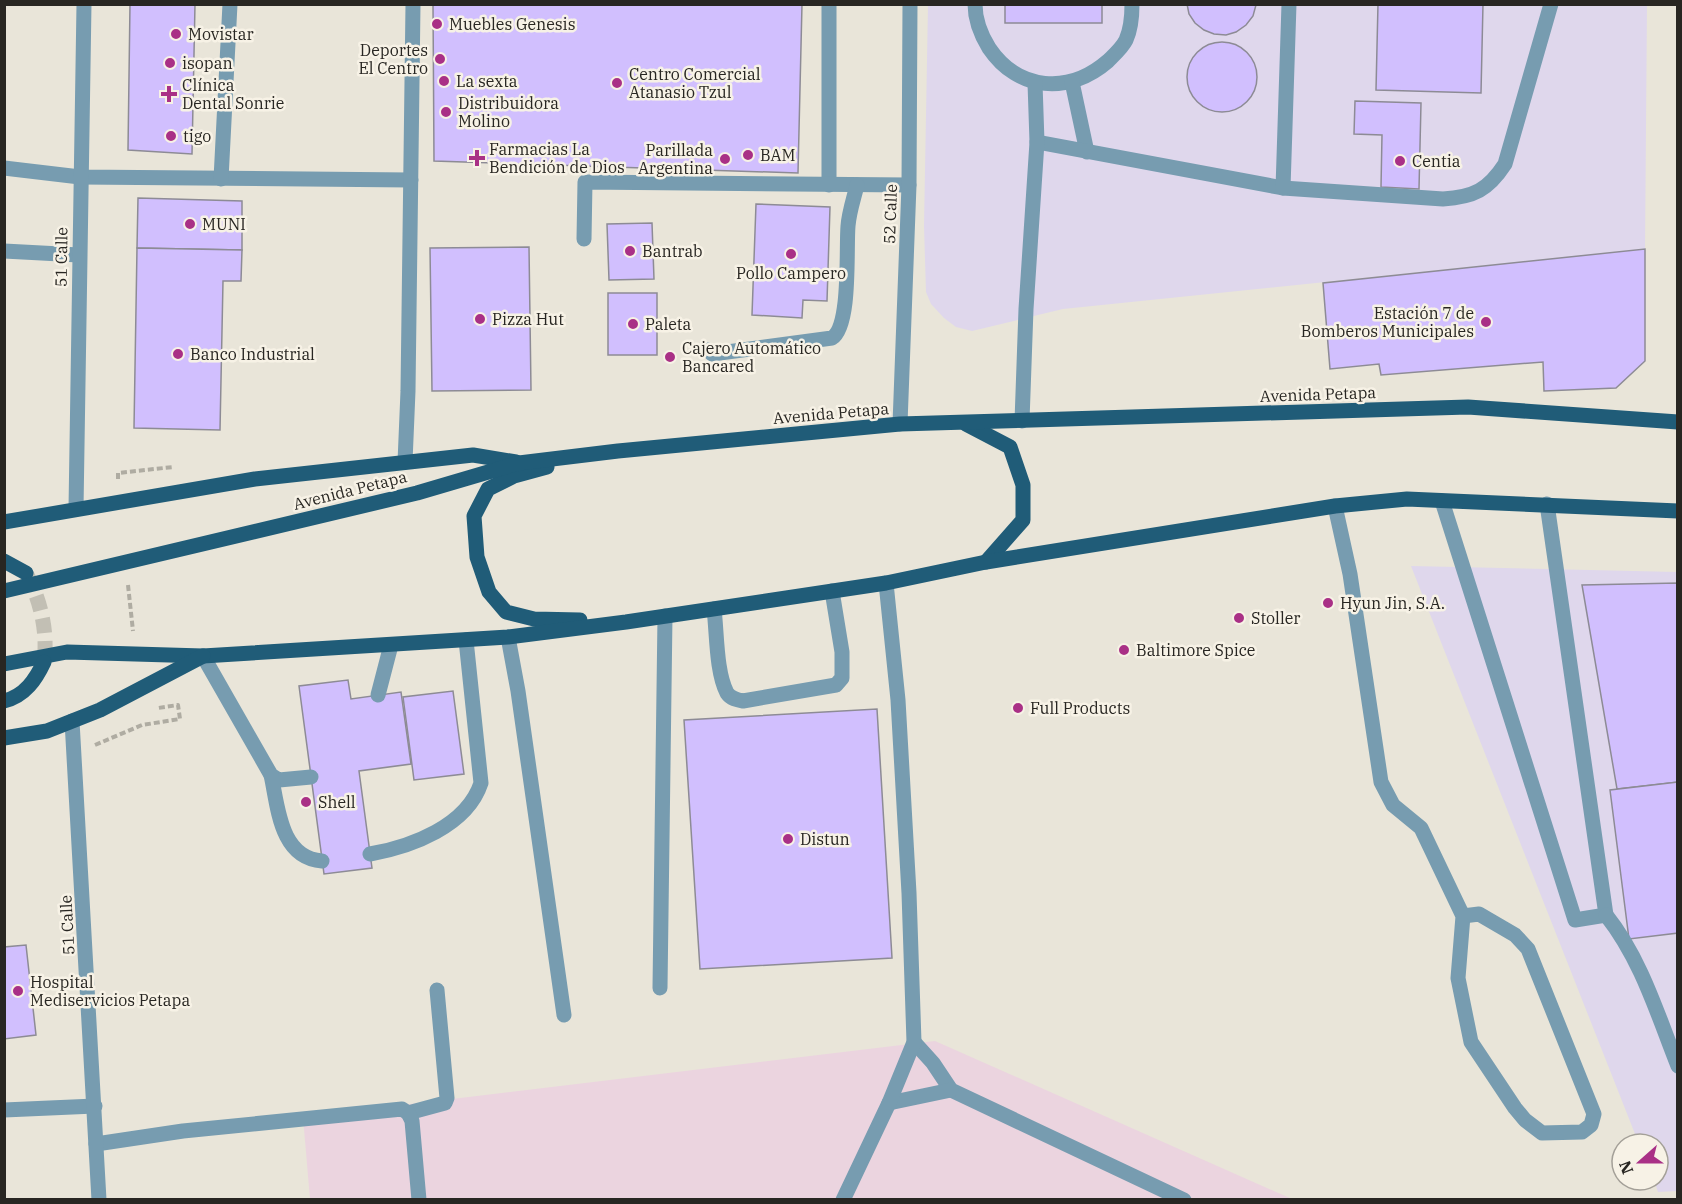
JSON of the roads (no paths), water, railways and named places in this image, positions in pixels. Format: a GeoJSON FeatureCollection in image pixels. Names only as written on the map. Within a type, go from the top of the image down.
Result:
{"type":"FeatureCollection","features":[{"type":"Feature","properties":{"kind":"main road","name":"Avenida Petapa"},"geometry":{"type":"LineString","coordinates":[[4,591],[417,493],[519,463],[597,453],[900,424],[1468,407],[1677,422]]}},
{"type":"Feature","properties":{"kind":"main road"},"geometry":{"type":"LineString","coordinates":[[964,423],[1010,447],[1023,484],[1023,520],[986,562]]}},
{"type":"Feature","properties":{"kind":"main road"},"geometry":{"type":"LineString","coordinates":[[597,453],[514,476],[488,489],[474,516],[477,557],[489,592],[506,612],[534,619],[626,622]]}},
{"type":"Feature","properties":{"kind":"main road"},"geometry":{"type":"LineString","coordinates":[[4,522],[255,479],[473,455],[519,463]]}},
{"type":"Feature","properties":{"kind":"main road"},"geometry":{"type":"LineString","coordinates":[[4,664],[67,652],[203,656],[508,637],[626,622],[886,583],[986,562],[1335,506],[1407,499],[1677,511]]}},
{"type":"Feature","properties":{"kind":"main road"},"geometry":{"type":"LineString","coordinates":[[4,561],[26,573]]}},
{"type":"Feature","properties":{"kind":"main road"},"geometry":{"type":"LineString","coordinates":[[4,738],[47,730],[100,710],[203,656]]}},
{"type":"Feature","properties":{"kind":"main road"},"geometry":{"type":"LineString","coordinates":[[4,701],[30,687],[44,662]]}},
{"type":"Feature","properties":{"kind":"street","name":"51 Calle"},"geometry":{"type":"LineString","coordinates":[[76,510],[84,4]]}},
{"type":"Feature","properties":{"kind":"street"},"geometry":{"type":"LineString","coordinates":[[221,179],[230,4]]}},
{"type":"Feature","properties":{"kind":"street"},"geometry":{"type":"LineString","coordinates":[[405,462],[413,4]]}},
{"type":"Feature","properties":{"kind":"street"},"geometry":{"type":"LineString","coordinates":[[829,185],[830,4]]}},
{"type":"Feature","properties":{"kind":"street","name":"52 Calle"},"geometry":{"type":"LineString","coordinates":[[900,424],[909,185],[910,4]]}},
{"type":"Feature","properties":{"kind":"street"},"geometry":{"type":"LineString","coordinates":[[975,4],[982,37],[997,60],[1019,77],[1050,84],[1072,82],[1096,71],[1115,54],[1126,41],[1132,20],[1132,4]]}},
{"type":"Feature","properties":{"kind":"street"},"geometry":{"type":"LineString","coordinates":[[1283,188],[1289,4]]}},
{"type":"Feature","properties":{"kind":"street"},"geometry":{"type":"LineString","coordinates":[[1037,142],[1283,188],[1443,200],[1462,198],[1479,191],[1495,180],[1505,164],[1551,4]]}},
{"type":"Feature","properties":{"kind":"street"},"geometry":{"type":"LineString","coordinates":[[1022,421],[1026,309],[1037,142],[1035,82]]}},
{"type":"Feature","properties":{"kind":"street"},"geometry":{"type":"LineString","coordinates":[[1072,82],[1088,152]]}},
{"type":"Feature","properties":{"kind":"street"},"geometry":{"type":"LineString","coordinates":[[4,168],[80,177],[411,180]]}},
{"type":"Feature","properties":{"kind":"street"},"geometry":{"type":"LineString","coordinates":[[584,239],[585,182],[909,185]]}},
{"type":"Feature","properties":{"kind":"street"},"geometry":{"type":"LineString","coordinates":[[708,350],[712,354],[832,338],[840,331],[844,314],[848,229],[857,185]]}},
{"type":"Feature","properties":{"kind":"street"},"geometry":{"type":"LineString","coordinates":[[4,251],[79,255]]}},
{"type":"Feature","properties":{"kind":"street"},"geometry":{"type":"LineString","coordinates":[[1442,501],[1575,920],[1606,915]]}},
{"type":"Feature","properties":{"kind":"street"},"geometry":{"type":"LineString","coordinates":[[1547,504],[1606,915],[1623,936],[1640,968],[1677,1066]]}},
{"type":"Feature","properties":{"kind":"street"},"geometry":{"type":"LineString","coordinates":[[1335,506],[1350,577],[1381,782],[1393,805],[1421,828],[1463,915],[1458,978],[1471,1042],[1525,1120],[1542,1133],[1582,1132],[1591,1125],[1594,1114],[1528,949],[1515,935],[1479,914],[1463,915]]}},
{"type":"Feature","properties":{"kind":"street"},"geometry":{"type":"LineString","coordinates":[[843,1200],[914,1042],[899,711],[886,583]]}},
{"type":"Feature","properties":{"kind":"street"},"geometry":{"type":"LineString","coordinates":[[714,609],[721,670],[727,693],[732,699],[743,701],[836,685],[842,678],[842,651],[832,591]]}},
{"type":"Feature","properties":{"kind":"street"},"geometry":{"type":"LineString","coordinates":[[660,988],[665,616]]}},
{"type":"Feature","properties":{"kind":"street"},"geometry":{"type":"LineString","coordinates":[[508,637],[518,691],[564,1015]]}},
{"type":"Feature","properties":{"kind":"street"},"geometry":{"type":"LineString","coordinates":[[370,854],[391,851],[443,827],[467,808],[477,795],[481,783],[466,640]]}},
{"type":"Feature","properties":{"kind":"street"},"geometry":{"type":"LineString","coordinates":[[378,695],[391,645]]}},
{"type":"Feature","properties":{"kind":"street"},"geometry":{"type":"LineString","coordinates":[[203,656],[271,775],[284,834],[305,858],[322,861]]}},
{"type":"Feature","properties":{"kind":"street","name":"51 Calle"},"geometry":{"type":"LineString","coordinates":[[72,721],[99,1200]]}},
{"type":"Feature","properties":{"kind":"street"},"geometry":{"type":"LineString","coordinates":[[271,775],[279,780],[311,777]]}},
{"type":"Feature","properties":{"kind":"street"},"geometry":{"type":"LineString","coordinates":[[408,1113],[446,1103],[437,990]]}},
{"type":"Feature","properties":{"kind":"street"},"geometry":{"type":"LineString","coordinates":[[914,1042],[933,1063],[951,1090],[1184,1200]]}},
{"type":"Feature","properties":{"kind":"street"},"geometry":{"type":"LineString","coordinates":[[889,1102],[951,1090]]}},
{"type":"Feature","properties":{"kind":"street"},"geometry":{"type":"LineString","coordinates":[[4,1110],[95,1106]]}},
{"type":"Feature","properties":{"kind":"street"},"geometry":{"type":"LineString","coordinates":[[96,1144],[183,1131],[402,1109],[408,1113],[412,1121],[418,1200]]}},
{"type":"Feature","properties":{"kind":"tunnel"},"geometry":{"type":"LineString","coordinates":[[27,575],[42,617],[45,640],[44,662]]}},
{"type":"Feature","properties":{"kind":"place","name":"Muebles Genesis"},"geometry":{"type":"Point","coordinates":[437,24]}},
{"type":"Feature","properties":{"kind":"place","name":"Movistar"},"geometry":{"type":"Point","coordinates":[176,34]}},
{"type":"Feature","properties":{"kind":"place","name":"Deportes El Centro"},"geometry":{"type":"Point","coordinates":[440,59]}},
{"type":"Feature","properties":{"kind":"place","name":"isopan"},"geometry":{"type":"Point","coordinates":[170,63]}},
{"type":"Feature","properties":{"kind":"place","name":"La sexta"},"geometry":{"type":"Point","coordinates":[444,81]}},
{"type":"Feature","properties":{"kind":"place","name":"Centro Comercial Atanasio Tzul"},"geometry":{"type":"Point","coordinates":[617,83]}},
{"type":"Feature","properties":{"kind":"place","name":"Clínica Dental Sonrie"},"geometry":{"type":"Point","coordinates":[169,94]}},
{"type":"Feature","properties":{"kind":"place","name":"Distribuidora Molino"},"geometry":{"type":"Point","coordinates":[446,112]}},
{"type":"Feature","properties":{"kind":"place","name":"tigo"},"geometry":{"type":"Point","coordinates":[171,136]}},
{"type":"Feature","properties":{"kind":"place","name":"BAM"},"geometry":{"type":"Point","coordinates":[748,155]}},
{"type":"Feature","properties":{"kind":"place","name":"Farmacias La Bendición de Dios"},"geometry":{"type":"Point","coordinates":[477,158]}},
{"type":"Feature","properties":{"kind":"place","name":"Parillada Argentina"},"geometry":{"type":"Point","coordinates":[725,159]}},
{"type":"Feature","properties":{"kind":"place","name":"Centia"},"geometry":{"type":"Point","coordinates":[1400,161]}},
{"type":"Feature","properties":{"kind":"place","name":"MUNI"},"geometry":{"type":"Point","coordinates":[190,224]}},
{"type":"Feature","properties":{"kind":"place","name":"Bantrab"},"geometry":{"type":"Point","coordinates":[630,251]}},
{"type":"Feature","properties":{"kind":"place","name":"Pollo Campero"},"geometry":{"type":"Point","coordinates":[791,254]}},
{"type":"Feature","properties":{"kind":"place","name":"Pizza Hut"},"geometry":{"type":"Point","coordinates":[480,319]}},
{"type":"Feature","properties":{"kind":"place","name":"Estación 7 de Bomberos Municipales"},"geometry":{"type":"Point","coordinates":[1486,322]}},
{"type":"Feature","properties":{"kind":"place","name":"Paleta"},"geometry":{"type":"Point","coordinates":[633,324]}},
{"type":"Feature","properties":{"kind":"place","name":"Banco Industrial"},"geometry":{"type":"Point","coordinates":[178,354]}},
{"type":"Feature","properties":{"kind":"place","name":"Cajero Automático Bancared"},"geometry":{"type":"Point","coordinates":[670,357]}},
{"type":"Feature","properties":{"kind":"place","name":"Hyun Jin, S.A."},"geometry":{"type":"Point","coordinates":[1328,603]}},
{"type":"Feature","properties":{"kind":"place","name":"Stoller"},"geometry":{"type":"Point","coordinates":[1239,618]}},
{"type":"Feature","properties":{"kind":"place","name":"Baltimore Spice"},"geometry":{"type":"Point","coordinates":[1124,650]}},
{"type":"Feature","properties":{"kind":"place","name":"Full Products"},"geometry":{"type":"Point","coordinates":[1018,708]}},
{"type":"Feature","properties":{"kind":"place","name":"Shell"},"geometry":{"type":"Point","coordinates":[306,802]}},
{"type":"Feature","properties":{"kind":"place","name":"Distun"},"geometry":{"type":"Point","coordinates":[788,839]}},
{"type":"Feature","properties":{"kind":"place","name":"Hospital Mediservicios Petapa"},"geometry":{"type":"Point","coordinates":[18,991]}}]}
